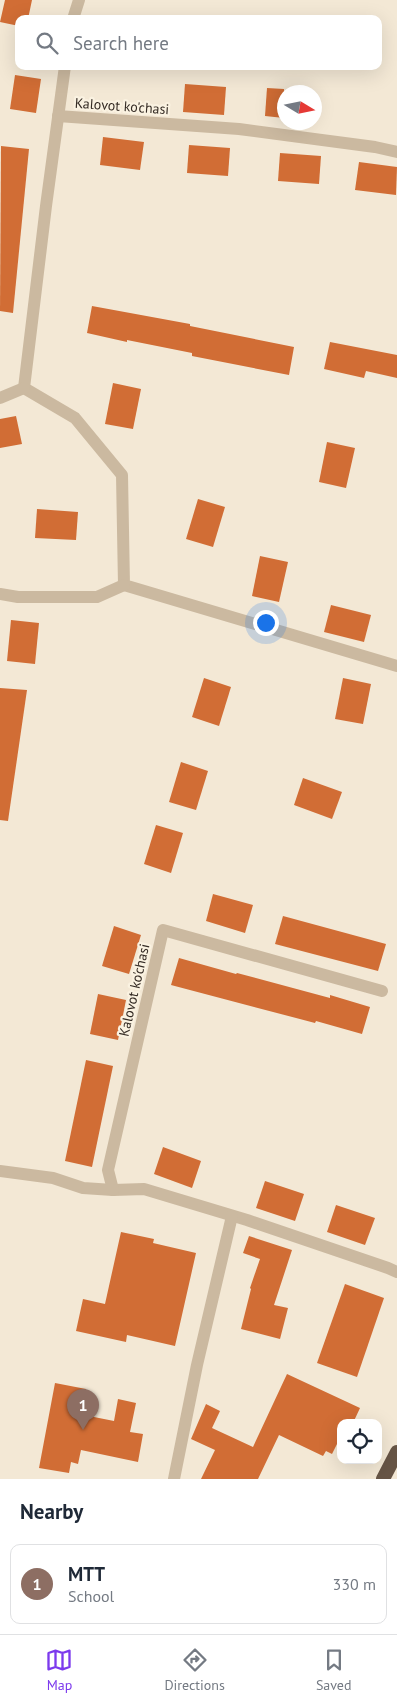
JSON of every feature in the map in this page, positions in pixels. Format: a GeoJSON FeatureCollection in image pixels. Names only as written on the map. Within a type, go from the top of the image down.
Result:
{"type":"FeatureCollection","features":[{"type":"Feature","properties":{"kind":"highway"},"geometry":{"type":"LineString","coordinates":[[383,1479],[397,1452]]}},
{"type":"Feature","properties":{"kind":"street"},"geometry":{"type":"LineString","coordinates":[[74,15],[79,0]]}},
{"type":"Feature","properties":{"kind":"street"},"geometry":{"type":"LineString","coordinates":[[58,116],[64,70]]}},
{"type":"Feature","properties":{"kind":"street","name":"Kalovot ko'chasi"},"geometry":{"type":"LineString","coordinates":[[24,388],[58,116],[239,130],[374,147],[397,152]]}},
{"type":"Feature","properties":{"kind":"street"},"geometry":{"type":"LineString","coordinates":[[0,398],[24,388],[75,418],[122,475],[124,585]]}},
{"type":"Feature","properties":{"kind":"street"},"geometry":{"type":"LineString","coordinates":[[0,594],[18,597],[97,597],[124,585],[397,666]]}},
{"type":"Feature","properties":{"kind":"street","name":"Kalovot ko'chasi"},"geometry":{"type":"LineString","coordinates":[[113,1190],[108,1170],[164,930],[382,992]]}},
{"type":"Feature","properties":{"kind":"street"},"geometry":{"type":"LineString","coordinates":[[0,1171],[53,1178],[83,1188],[113,1190],[144,1189],[232,1216],[397,1272]]}},
{"type":"Feature","properties":{"kind":"street"},"geometry":{"type":"LineString","coordinates":[[174,1479],[197,1365],[232,1216]]}},
{"type":"Feature","properties":{"kind":"building"},"geometry":{"type":"Polygon","coordinates":[[[5,0],[32,0],[29,15],[15,15],[15,25],[0,22],[5,0]]]}},
{"type":"Feature","properties":{"kind":"building"},"geometry":{"type":"Polygon","coordinates":[[[15,75],[41,79],[36,113],[10,109],[15,75]]]}},
{"type":"Feature","properties":{"kind":"building"},"geometry":{"type":"Polygon","coordinates":[[[185,84],[226,87],[224,115],[183,112],[185,84]]]}},
{"type":"Feature","properties":{"kind":"building"},"geometry":{"type":"Polygon","coordinates":[[[267,88],[277,89],[277,117],[265,116],[267,88]]]}},
{"type":"Feature","properties":{"kind":"building"},"geometry":{"type":"Polygon","coordinates":[[[103,137],[144,142],[140,170],[100,165],[103,137]]]}},
{"type":"Feature","properties":{"kind":"building"},"geometry":{"type":"Polygon","coordinates":[[[189,145],[230,148],[228,176],[187,173],[189,145]]]}},
{"type":"Feature","properties":{"kind":"building"},"geometry":{"type":"Polygon","coordinates":[[[1,146],[29,149],[13,313],[0,311],[1,146]]]}},
{"type":"Feature","properties":{"kind":"building"},"geometry":{"type":"Polygon","coordinates":[[[280,153],[321,156],[319,184],[278,181],[280,153]]]}},
{"type":"Feature","properties":{"kind":"building"},"geometry":{"type":"Polygon","coordinates":[[[359,162],[397,167],[396,195],[355,190],[359,162]]]}},
{"type":"Feature","properties":{"kind":"building"},"geometry":{"type":"Polygon","coordinates":[[[92,306],[190,324],[190,326],[294,347],[289,375],[192,356],[192,353],[87,333],[92,306]]]}},
{"type":"Feature","properties":{"kind":"building"},"geometry":{"type":"Polygon","coordinates":[[[330,342],[397,355],[397,378],[366,371],[364,378],[324,369],[330,342]]]}},
{"type":"Feature","properties":{"kind":"building"},"geometry":{"type":"Polygon","coordinates":[[[113,383],[141,389],[133,429],[105,424],[113,383]]]}},
{"type":"Feature","properties":{"kind":"building"},"geometry":{"type":"Polygon","coordinates":[[[16,416],[22,444],[0,448],[0,419],[16,416]]]}},
{"type":"Feature","properties":{"kind":"building"},"geometry":{"type":"Polygon","coordinates":[[[327,442],[355,448],[346,488],[319,482],[327,442]]]}},
{"type":"Feature","properties":{"kind":"building"},"geometry":{"type":"Polygon","coordinates":[[[198,499],[225,507],[213,547],[186,539],[198,499]]]}},
{"type":"Feature","properties":{"kind":"building"},"geometry":{"type":"Polygon","coordinates":[[[37,509],[78,512],[76,540],[35,538],[37,509]]]}},
{"type":"Feature","properties":{"kind":"building"},"geometry":{"type":"Polygon","coordinates":[[[260,556],[288,562],[279,602],[252,596],[260,556]]]}},
{"type":"Feature","properties":{"kind":"building"},"geometry":{"type":"Polygon","coordinates":[[[331,605],[371,615],[364,642],[324,632],[331,605]]]}},
{"type":"Feature","properties":{"kind":"building"},"geometry":{"type":"Polygon","coordinates":[[[11,620],[39,623],[35,664],[7,661],[11,620]]]}},
{"type":"Feature","properties":{"kind":"building"},"geometry":{"type":"Polygon","coordinates":[[[204,678],[231,687],[219,726],[192,717],[204,678]]]}},
{"type":"Feature","properties":{"kind":"building"},"geometry":{"type":"Polygon","coordinates":[[[343,678],[371,684],[363,724],[335,719],[343,678]]]}},
{"type":"Feature","properties":{"kind":"building"},"geometry":{"type":"Polygon","coordinates":[[[0,688],[27,690],[8,821],[0,820],[0,688]]]}},
{"type":"Feature","properties":{"kind":"building"},"geometry":{"type":"Polygon","coordinates":[[[181,762],[208,771],[196,810],[169,802],[181,762]]]}},
{"type":"Feature","properties":{"kind":"building"},"geometry":{"type":"Polygon","coordinates":[[[303,778],[342,792],[332,819],[294,805],[303,778]]]}},
{"type":"Feature","properties":{"kind":"building"},"geometry":{"type":"Polygon","coordinates":[[[156,825],[183,833],[171,873],[144,864],[156,825]]]}},
{"type":"Feature","properties":{"kind":"building"},"geometry":{"type":"Polygon","coordinates":[[[213,894],[253,905],[245,933],[206,921],[213,894]]]}},
{"type":"Feature","properties":{"kind":"building"},"geometry":{"type":"Polygon","coordinates":[[[283,916],[386,944],[378,971],[275,944],[283,916]]]}},
{"type":"Feature","properties":{"kind":"building"},"geometry":{"type":"Polygon","coordinates":[[[114,926],[141,935],[129,974],[102,966],[114,926]]]}},
{"type":"Feature","properties":{"kind":"building"},"geometry":{"type":"Polygon","coordinates":[[[179,958],[330,998],[330,995],[370,1007],[362,1034],[171,985],[179,958]]]}},
{"type":"Feature","properties":{"kind":"building"},"geometry":{"type":"Polygon","coordinates":[[[98,994],[126,1000],[118,1040],[90,1034],[98,994]]]}},
{"type":"Feature","properties":{"kind":"building"},"geometry":{"type":"Polygon","coordinates":[[[86,1060],[113,1066],[92,1167],[65,1161],[86,1060]]]}},
{"type":"Feature","properties":{"kind":"building"},"geometry":{"type":"Polygon","coordinates":[[[163,1147],[201,1161],[192,1188],[154,1174],[163,1147]]]}},
{"type":"Feature","properties":{"kind":"building"},"geometry":{"type":"Polygon","coordinates":[[[265,1181],[304,1194],[295,1221],[256,1208],[265,1181]]]}},
{"type":"Feature","properties":{"kind":"building"},"geometry":{"type":"Polygon","coordinates":[[[336,1205],[375,1218],[365,1245],[327,1232],[336,1205]]]}},
{"type":"Feature","properties":{"kind":"building"},"geometry":{"type":"Polygon","coordinates":[[[121,1232],[154,1239],[153,1243],[196,1253],[175,1346],[127,1335],[126,1342],[76,1331],[83,1299],[105,1304],[121,1232]]]}},
{"type":"Feature","properties":{"kind":"building"},"geometry":{"type":"Polygon","coordinates":[[[249,1236],[292,1250],[274,1305],[288,1308],[280,1339],[241,1329],[250,1288],[260,1259],[243,1253],[249,1236]]]}},
{"type":"Feature","properties":{"kind":"building"},"geometry":{"type":"Polygon","coordinates":[[[345,1284],[384,1298],[357,1377],[317,1363],[345,1284]]]}},
{"type":"Feature","properties":{"kind":"building"},"geometry":{"type":"Polygon","coordinates":[[[287,1374],[360,1408],[355,1419],[337,1419],[337,1444],[332,1454],[326,1451],[323,1456],[279,1435],[258,1479],[201,1479],[215,1450],[191,1439],[206,1404],[220,1411],[212,1428],[253,1447],[287,1374]]]}},
{"type":"Feature","properties":{"kind":"building"},"geometry":{"type":"Polygon","coordinates":[[[55,1383],[86,1389],[84,1402],[91,1403],[89,1416],[114,1421],[118,1399],[136,1403],[130,1432],[143,1434],[138,1462],[81,1450],[78,1464],[71,1462],[69,1473],[39,1468],[55,1383]]]}},
{"type":"Feature","properties":{"kind":"place","name":"MTT"},"geometry":{"type":"Point","coordinates":[83,1430]}}]}
